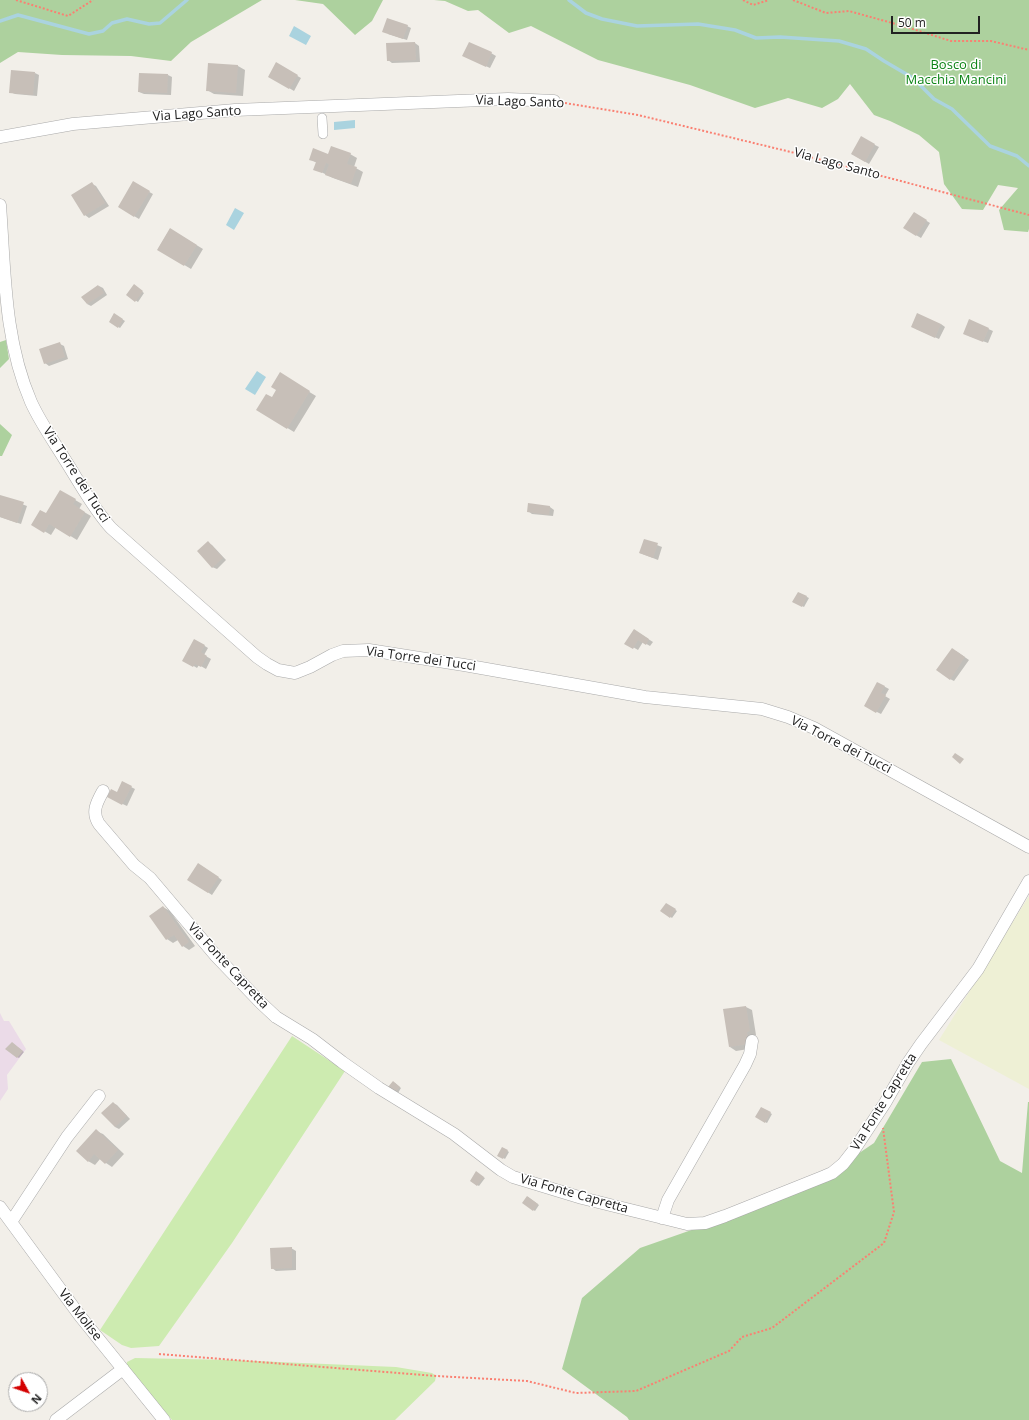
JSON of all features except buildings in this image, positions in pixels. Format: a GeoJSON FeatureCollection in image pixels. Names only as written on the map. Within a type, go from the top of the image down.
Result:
{"type":"FeatureCollection","features":[{"type":"Feature","properties":{"kind":"street","name":"Via Lago Santo"},"geometry":{"type":"LineString","coordinates":[[0,137],[79,123],[235,110],[508,99],[554,101]]}},
{"type":"Feature","properties":{"kind":"street"},"geometry":{"type":"LineString","coordinates":[[322,118],[323,134]]}},
{"type":"Feature","properties":{"kind":"street","name":"Via Torre dei Tucci"},"geometry":{"type":"LineString","coordinates":[[0,205],[9,320],[18,364],[28,394],[37,414],[93,505],[111,528],[257,657],[267,664],[284,671],[295,673],[338,653],[350,650],[369,650],[645,697],[762,709],[788,717],[814,728],[1029,847]]}},
{"type":"Feature","properties":{"kind":"street","name":"Via Fonte Capretta"},"geometry":{"type":"LineString","coordinates":[[103,791],[94,813],[98,824],[134,864],[150,878],[216,956],[276,1017],[312,1039],[379,1088],[454,1134],[501,1170],[514,1177],[582,1198],[687,1224],[696,1224],[715,1220],[832,1173],[843,1164],[851,1155],[880,1111],[921,1044],[978,969],[1029,881]]}},
{"type":"Feature","properties":{"kind":"street"},"geometry":{"type":"LineString","coordinates":[[662,1218],[668,1200],[745,1065],[750,1054],[752,1041]]}},
{"type":"Feature","properties":{"kind":"street"},"geometry":{"type":"LineString","coordinates":[[11,1222],[71,1132],[99,1096]]}},
{"type":"Feature","properties":{"kind":"street","name":"Via Molise"},"geometry":{"type":"LineString","coordinates":[[0,1207],[80,1316],[164,1420]]}},
{"type":"Feature","properties":{"kind":"street"},"geometry":{"type":"LineString","coordinates":[[56,1420],[123,1369]]}},
{"type":"Feature","properties":{"kind":"path"},"geometry":{"type":"LineString","coordinates":[[16,0],[68,16],[93,0]]}},
{"type":"Feature","properties":{"kind":"path"},"geometry":{"type":"LineString","coordinates":[[743,0],[753,5],[769,0]]}},
{"type":"Feature","properties":{"kind":"path"},"geometry":{"type":"LineString","coordinates":[[793,0],[826,14],[849,11],[951,41],[991,40],[1029,50]]}},
{"type":"Feature","properties":{"kind":"path","name":"Via Lago Santo"},"geometry":{"type":"LineString","coordinates":[[554,101],[638,115],[794,153],[1029,215]]}},
{"type":"Feature","properties":{"kind":"path"},"geometry":{"type":"LineString","coordinates":[[159,1354],[436,1376],[527,1381],[576,1393],[636,1391],[729,1351],[742,1337],[772,1328],[884,1243],[894,1212],[880,1111]]}},
{"type":"Feature","properties":{"kind":"shaded area"},"geometry":{"type":"Polygon","coordinates":[[[0,1013],[4,1021],[9,1021],[26,1049],[7,1075],[8,1089],[0,1101],[0,1013]]]}},
{"type":"Feature","properties":{"kind":"green space"},"geometry":{"type":"Polygon","coordinates":[[[0,0],[262,0],[191,42],[171,61],[131,56],[62,55],[18,52],[0,63],[0,0]]]}},
{"type":"Feature","properties":{"kind":"green space"},"geometry":{"type":"Polygon","coordinates":[[[295,0],[383,0],[372,21],[355,35],[323,4],[295,0]]]}},
{"type":"Feature","properties":{"kind":"green space","name":"Bosco di Macchia Mancini"},"geometry":{"type":"Polygon","coordinates":[[[434,0],[1029,0],[1028,232],[1004,230],[999,210],[1018,188],[998,185],[983,210],[962,209],[944,184],[939,152],[919,135],[874,115],[850,84],[838,99],[822,108],[788,98],[755,108],[690,85],[598,60],[531,26],[509,33],[478,10],[468,11],[445,1],[434,0]]]}},
{"type":"Feature","properties":{"kind":"green space"},"geometry":{"type":"Polygon","coordinates":[[[6,340],[9,359],[0,368],[0,342],[6,340]]]}},
{"type":"Feature","properties":{"kind":"green space"},"geometry":{"type":"Polygon","coordinates":[[[0,424],[12,435],[2,456],[0,456],[0,424]]]}},
{"type":"Feature","properties":{"kind":"green space"},"geometry":{"type":"Polygon","coordinates":[[[1029,896],[1029,1089],[939,1040],[1029,896]]]}},
{"type":"Feature","properties":{"kind":"green space"},"geometry":{"type":"Polygon","coordinates":[[[292,1036],[345,1071],[232,1243],[159,1346],[131,1348],[122,1345],[100,1330],[292,1036]]]}},
{"type":"Feature","properties":{"kind":"green space"},"geometry":{"type":"Polygon","coordinates":[[[951,1059],[1000,1161],[1022,1173],[1029,1102],[1029,1420],[629,1420],[562,1369],[582,1298],[640,1248],[803,1191],[874,1143],[922,1062],[951,1059]]]}},
{"type":"Feature","properties":{"kind":"green space"},"geometry":{"type":"Polygon","coordinates":[[[135,1358],[232,1360],[396,1367],[432,1373],[436,1376],[435,1381],[395,1420],[172,1420],[127,1367],[127,1362],[135,1358]]]}},
{"type":"Feature","properties":{"kind":"water"},"geometry":{"type":"Polygon","coordinates":[[[294,26],[311,36],[306,45],[289,36],[294,26]]]}},
{"type":"Feature","properties":{"kind":"water"},"geometry":{"type":"Polygon","coordinates":[[[355,120],[355,128],[334,130],[334,122],[355,120]]]}},
{"type":"Feature","properties":{"kind":"water"},"geometry":{"type":"Polygon","coordinates":[[[235,208],[244,213],[234,230],[226,225],[235,208]]]}},
{"type":"Feature","properties":{"kind":"water"},"geometry":{"type":"Polygon","coordinates":[[[257,371],[266,377],[255,395],[245,389],[257,371]]]}},
{"type":"Feature","properties":{"kind":"waterway"},"geometry":{"type":"LineString","coordinates":[[0,21],[18,15],[89,34],[103,31],[112,23],[127,19],[149,24],[160,23],[187,0]]}},
{"type":"Feature","properties":{"kind":"waterway"},"geometry":{"type":"LineString","coordinates":[[569,0],[586,13],[602,19],[637,26],[698,24],[735,30],[756,38],[780,37],[839,41],[866,49],[913,78],[934,99],[952,109],[990,146],[1017,156],[1029,166]]}}]}
